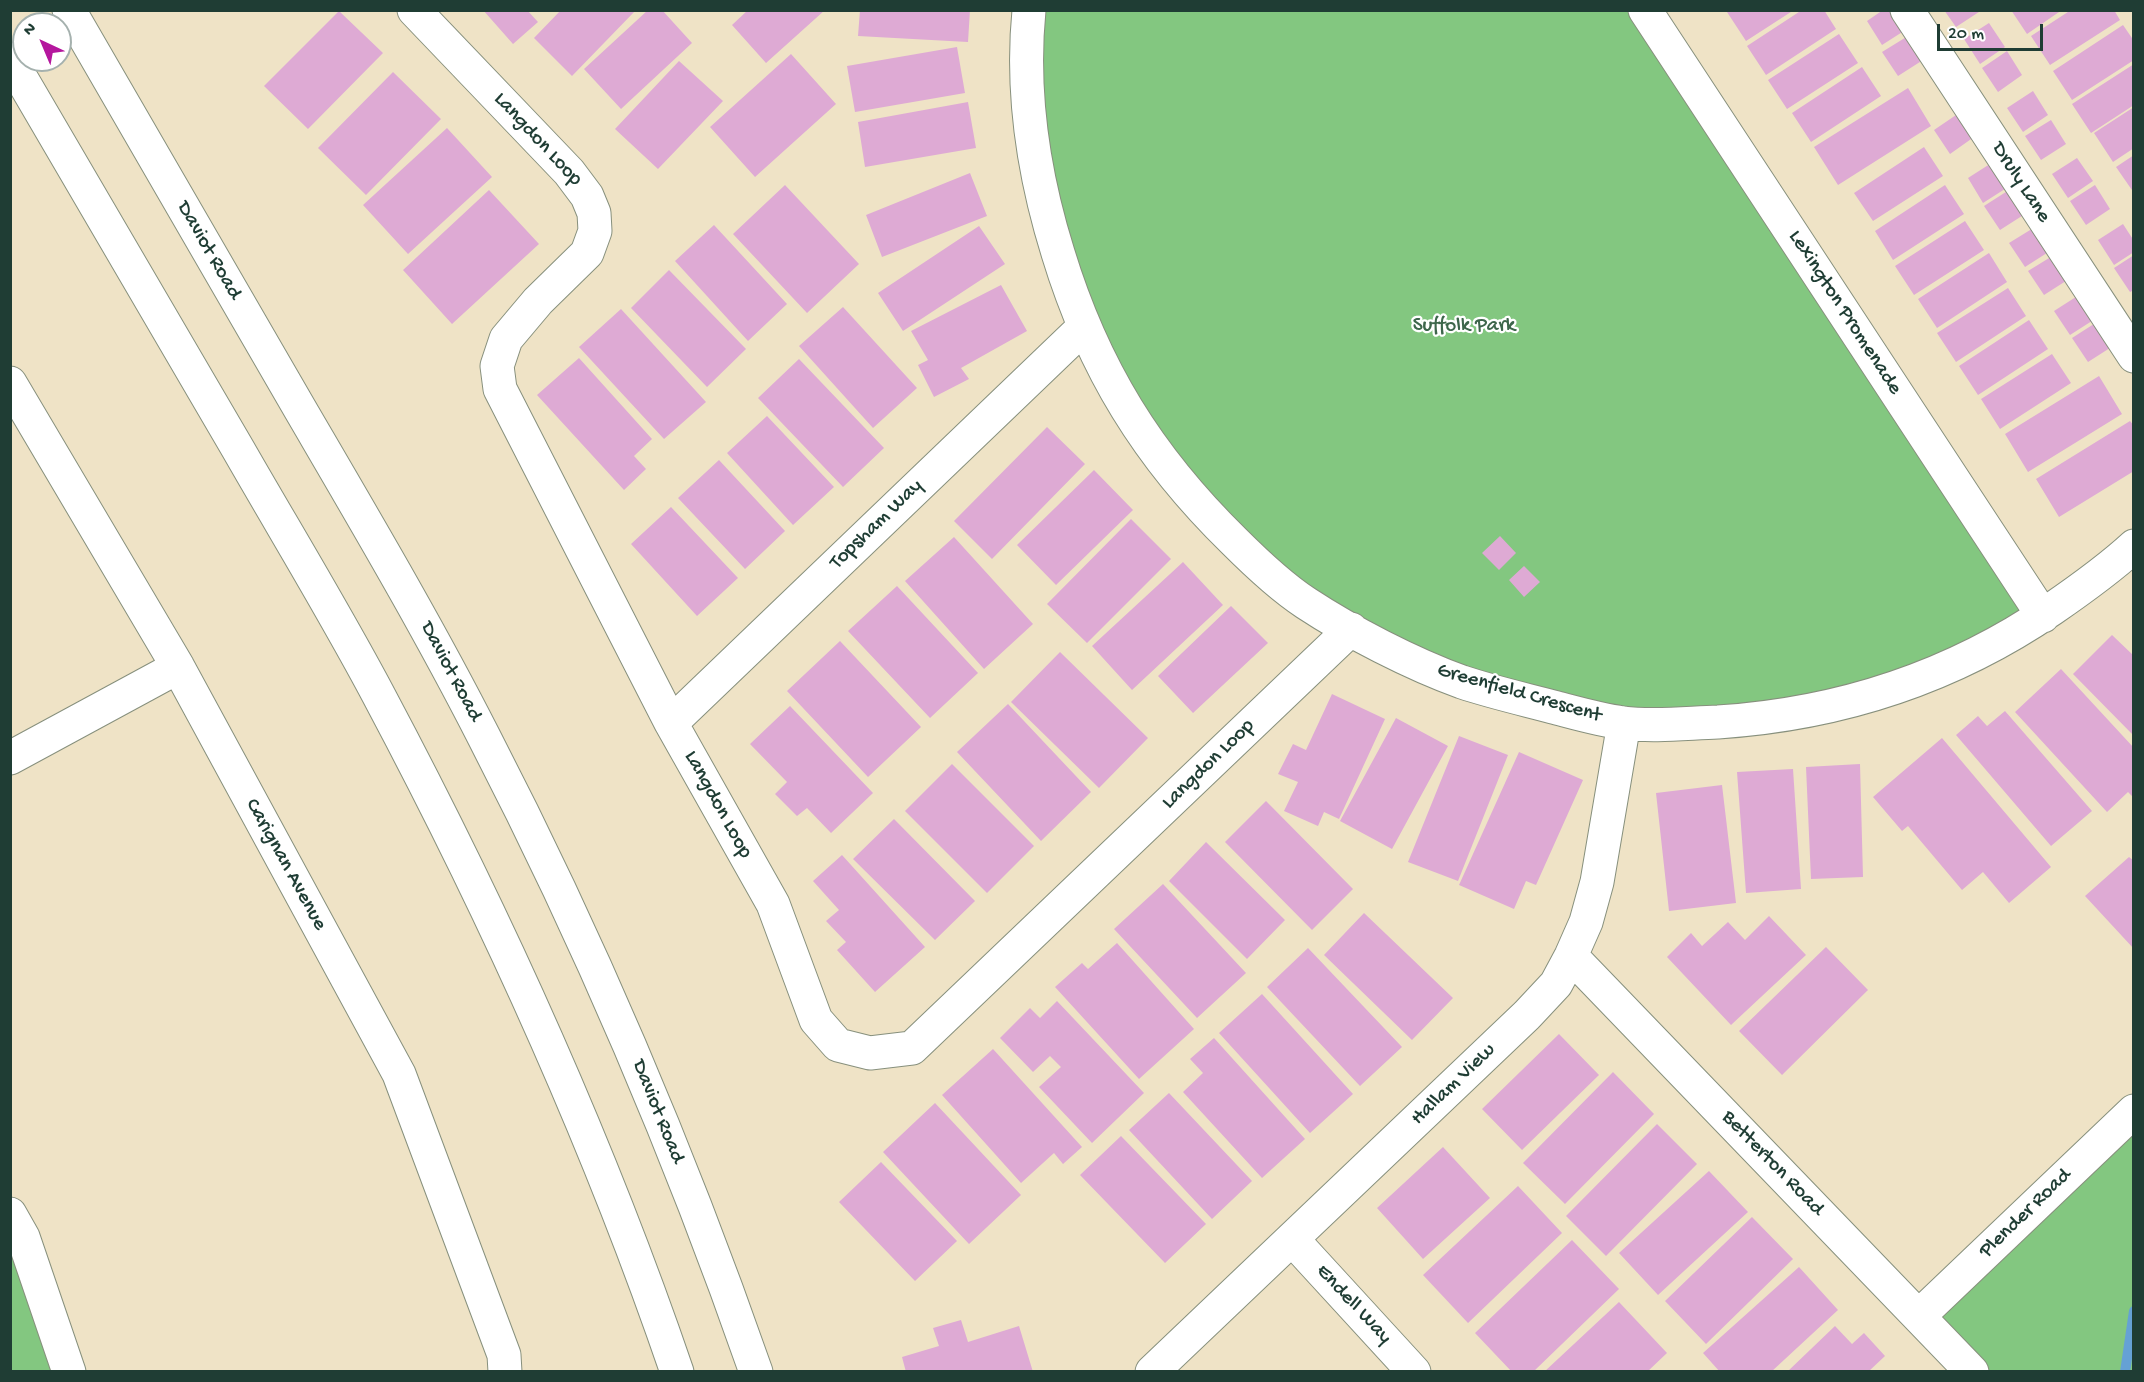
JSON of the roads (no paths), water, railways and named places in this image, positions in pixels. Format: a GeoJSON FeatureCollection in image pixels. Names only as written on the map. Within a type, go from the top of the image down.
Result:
{"type":"FeatureCollection","features":[{"type":"Feature","properties":{"kind":"street","name":"Daviot Road"},"geometry":{"type":"LineString","coordinates":[[69,10],[398,574],[484,736],[565,901],[640,1069],[708,1239],[756,1371]]}},
{"type":"Feature","properties":{"kind":"street","name":"Langdon Loop"},"geometry":{"type":"LineString","coordinates":[[414,10],[569,172],[587,196],[594,213],[595,231],[587,253],[538,301],[506,339],[497,366],[500,389],[671,723],[773,904],[816,1020],[838,1045],[870,1053],[912,1047],[1351,630]]}},
{"type":"Feature","properties":{"kind":"street","name":"Greenfield Crescent"},"geometry":{"type":"LineString","coordinates":[[1029,10],[1027,33],[1029,104],[1038,178],[1067,284],[1096,355],[1123,403],[1157,453],[1194,500],[1248,555],[1304,602],[1351,630],[1414,662],[1461,681],[1510,696],[1624,723],[1673,724],[1739,720],[1796,712],[1883,692],[1923,679],[1962,662],[2009,638],[2043,616],[2111,567],[2133,546]]}},
{"type":"Feature","properties":{"kind":"street","name":"Lexington Promenade"},"geometry":{"type":"LineString","coordinates":[[1646,10],[2043,616]]}},
{"type":"Feature","properties":{"kind":"street","name":"Druly Lane"},"geometry":{"type":"LineString","coordinates":[[1907,10],[2133,356]]}},
{"type":"Feature","properties":{"kind":"street"},"geometry":{"type":"LineString","coordinates":[[10,59],[333,611],[418,771],[498,933],[572,1098],[677,1371]]}},
{"type":"Feature","properties":{"kind":"street","name":"Topsham Way"},"geometry":{"type":"LineString","coordinates":[[671,723],[1084,327]]}},
{"type":"Feature","properties":{"kind":"street","name":"Carignan Avenue"},"geometry":{"type":"LineString","coordinates":[[10,383],[178,667],[399,1074],[504,1355],[505,1371]]}},
{"type":"Feature","properties":{"kind":"street"},"geometry":{"type":"LineString","coordinates":[[10,758],[178,667]]}},
{"type":"Feature","properties":{"kind":"street","name":"Hallam View"},"geometry":{"type":"LineString","coordinates":[[1152,1371],[1527,1015],[1556,984],[1586,922],[1597,882],[1624,723]]}},
{"type":"Feature","properties":{"kind":"street","name":"Betterton Road"},"geometry":{"type":"LineString","coordinates":[[1571,956],[1971,1371]]}},
{"type":"Feature","properties":{"kind":"street","name":"Plender Road"},"geometry":{"type":"LineString","coordinates":[[1919,1316],[2133,1111]]}},
{"type":"Feature","properties":{"kind":"street"},"geometry":{"type":"LineString","coordinates":[[10,1214],[23,1237],[69,1371]]}},
{"type":"Feature","properties":{"kind":"street","name":"Endell Way"},"geometry":{"type":"LineString","coordinates":[[1292,1239],[1414,1371]]}},
{"type":"Feature","properties":{"kind":"waterway"},"geometry":{"type":"LineString","coordinates":[[2125,1372],[2134,1311]]}},
{"type":"Feature","properties":{"kind":"park label","name":"Suffolk Park"},"geometry":{"type":"Point","coordinates":[1464,327]}}]}
